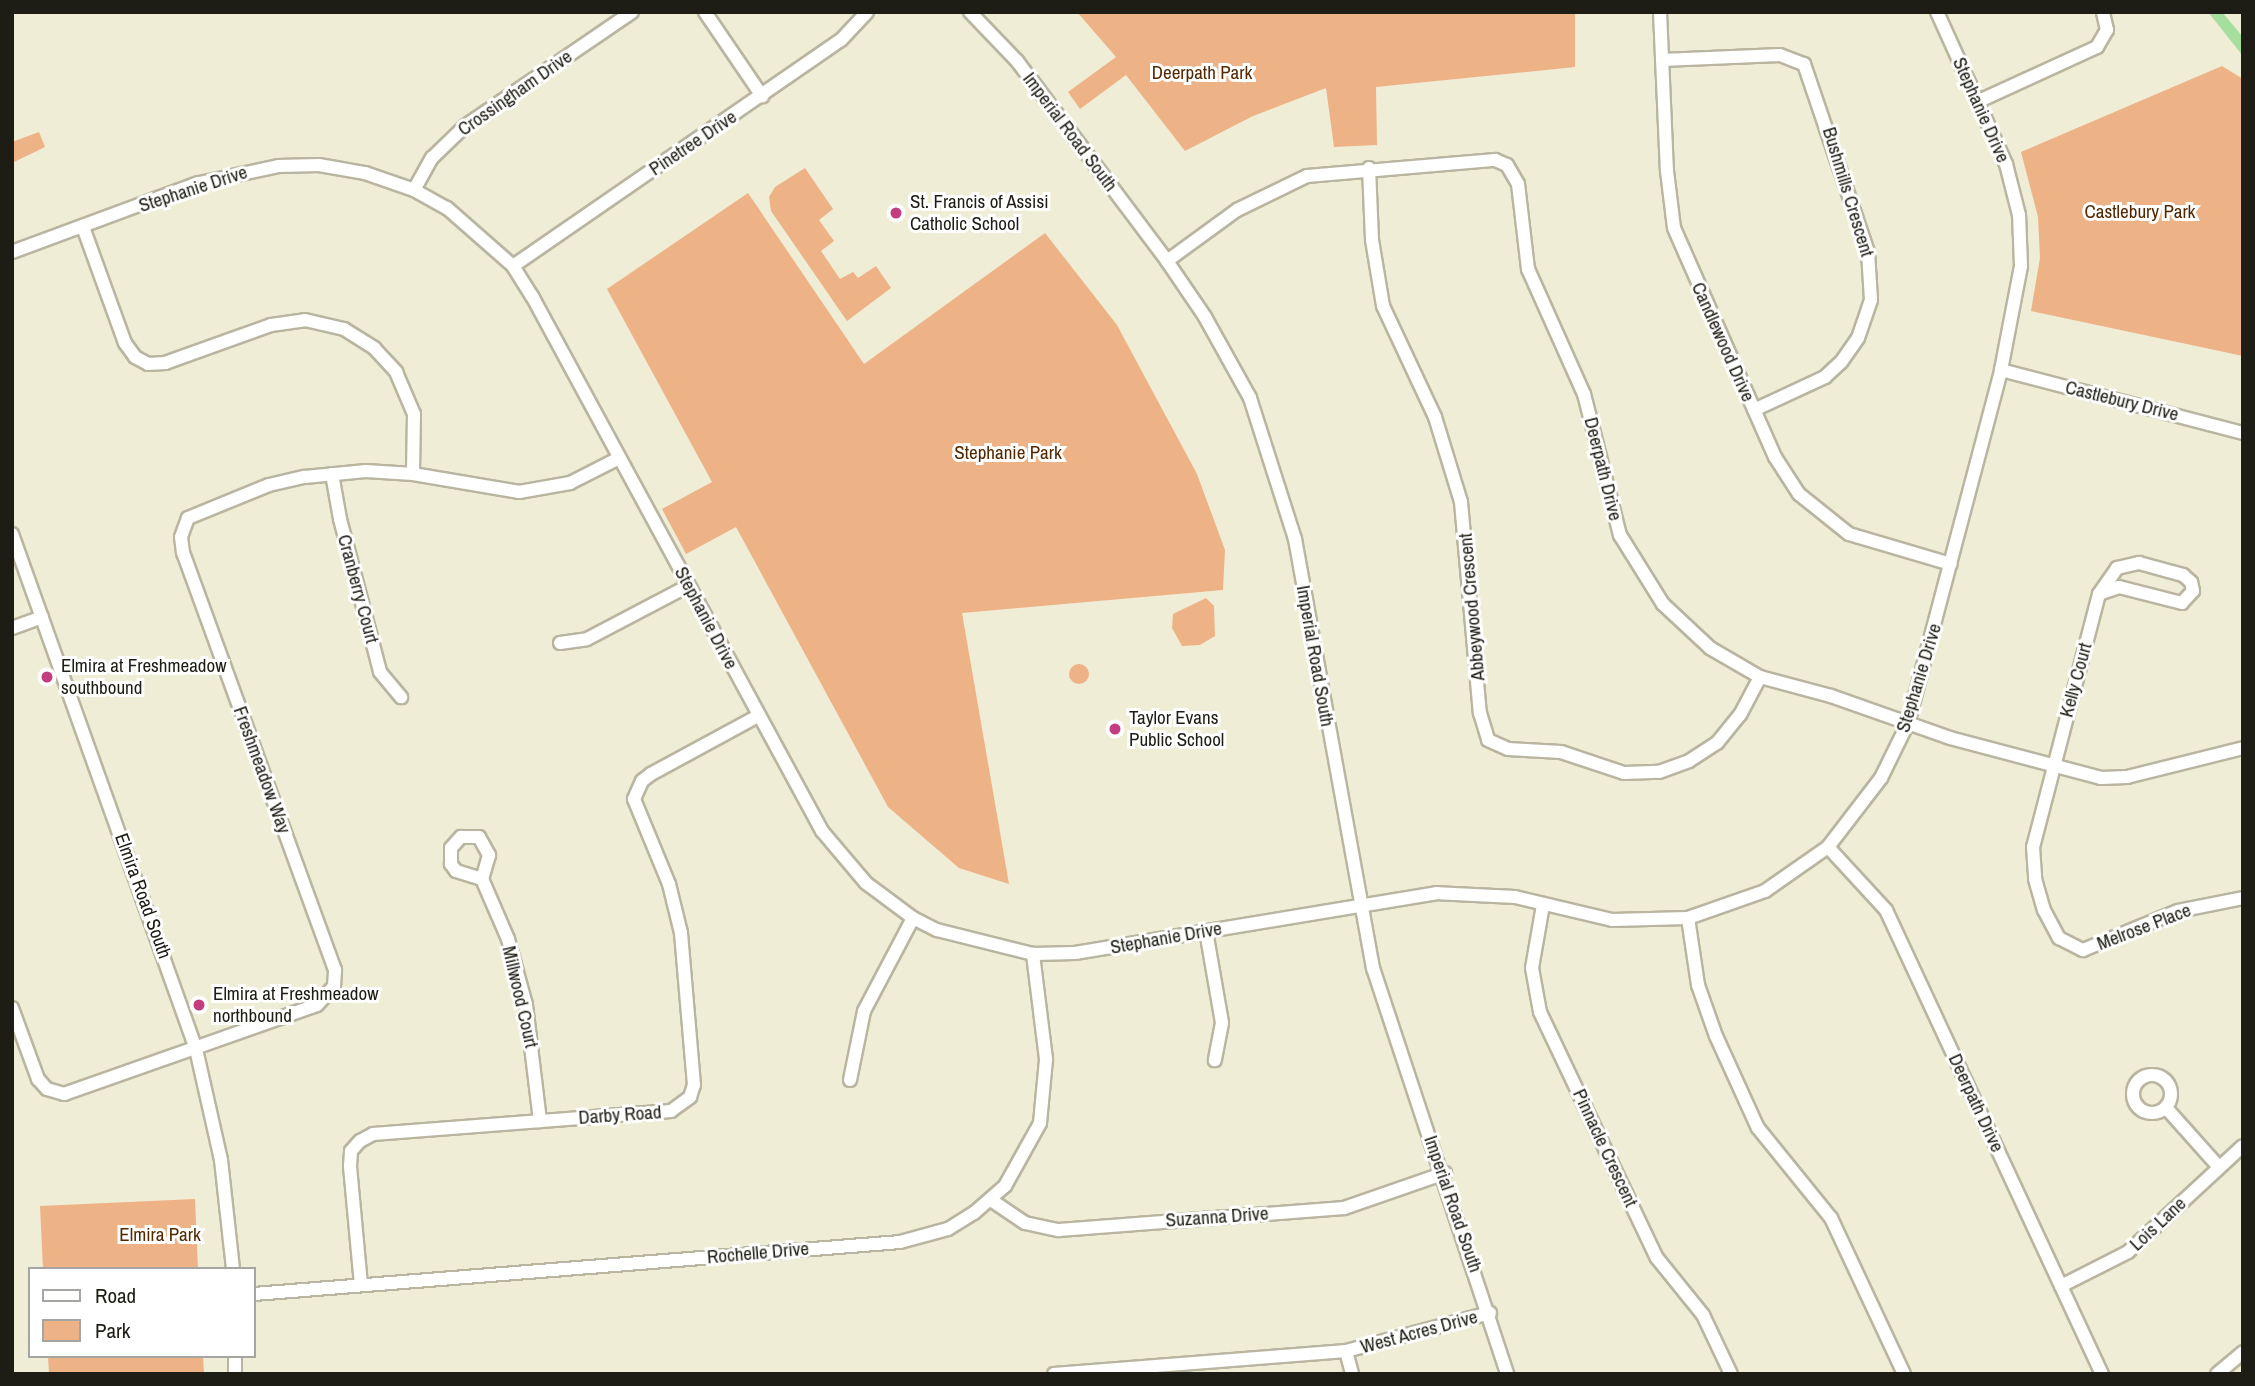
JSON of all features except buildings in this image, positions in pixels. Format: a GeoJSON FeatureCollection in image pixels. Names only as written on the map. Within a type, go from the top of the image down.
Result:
{"type":"FeatureCollection","features":[{"type":"Feature","properties":{"kind":"street","name":"Crossingham Drive"},"geometry":{"type":"LineString","coordinates":[[415,190],[432,158],[465,126],[632,12]]}},
{"type":"Feature","properties":{"kind":"street"},"geometry":{"type":"LineString","coordinates":[[705,12],[762,96]]}},
{"type":"Feature","properties":{"kind":"street","name":"Pinetree Drive"},"geometry":{"type":"LineString","coordinates":[[513,266],[841,40],[867,12]]}},
{"type":"Feature","properties":{"kind":"street","name":"Imperial Road South"},"geometry":{"type":"LineString","coordinates":[[970,12],[1017,61],[1167,261],[1235,369],[1286,501],[1360,903],[1382,1003],[1445,1174],[1490,1312],[1507,1374]]}},
{"type":"Feature","properties":{"kind":"street","name":"Candlewood Drive"},"geometry":{"type":"LineString","coordinates":[[1660,12],[1674,229],[1788,481],[1829,521],[1873,544],[1951,564]]}},
{"type":"Feature","properties":{"kind":"street","name":"Stephanie Drive"},"geometry":{"type":"LineString","coordinates":[[12,252],[199,184],[278,166],[319,165],[365,173],[415,190],[447,208],[513,266],[758,716],[833,847],[866,883],[913,918],[966,941],[1033,954],[1075,953],[1436,892],[1515,897],[1612,920],[1688,918],[1765,891],[1828,847],[1875,787],[1908,723],[2001,370],[2021,266],[2019,215],[2006,164],[1937,12]]}},
{"type":"Feature","properties":{"kind":"street"},"geometry":{"type":"LineString","coordinates":[[1979,101],[2097,47],[2106,30],[2103,12]]}},
{"type":"Feature","properties":{"kind":"street","name":"Bushmills Crescent"},"geometry":{"type":"LineString","coordinates":[[1662,60],[1780,55],[1804,65],[1868,252],[1871,300],[1858,338],[1841,362],[1825,377],[1754,410]]}},
{"type":"Feature","properties":{"kind":"street","name":"Deerpath Drive"},"geometry":{"type":"LineString","coordinates":[[1167,261],[1237,210],[1307,176],[1369,168],[1495,160],[1514,173],[1528,269],[1584,394],[1609,505],[1633,563],[1684,626],[1760,677],[1831,696],[1908,723],[2053,766],[2101,778],[2127,777],[2243,748]]}},
{"type":"Feature","properties":{"kind":"street","name":"Abbeywood Crescent"},"geometry":{"type":"LineString","coordinates":[[1369,168],[1372,240],[1383,306],[1434,417],[1461,502],[1480,713],[1488,740],[1508,749],[1562,752],[1624,773],[1659,772],[1689,761],[1717,743],[1740,715],[1760,677]]}},
{"type":"Feature","properties":{"kind":"street"},"geometry":{"type":"LineString","coordinates":[[83,227],[125,343],[135,357],[148,364],[164,363],[271,325],[305,320],[344,329],[374,348],[396,372],[414,414],[413,474]]}},
{"type":"Feature","properties":{"kind":"street","name":"Castlebury Drive"},"geometry":{"type":"LineString","coordinates":[[2001,370],[2243,433]]}},
{"type":"Feature","properties":{"kind":"street","name":"Freshmeadow Way"},"geometry":{"type":"LineString","coordinates":[[12,1008],[38,1079],[55,1093],[71,1094],[317,1005],[331,993],[337,978],[180,537],[195,512],[269,485],[332,474],[413,474],[519,492],[570,483],[619,458]]}},
{"type":"Feature","properties":{"kind":"street","name":"Cranberry Court"},"geometry":{"type":"LineString","coordinates":[[332,474],[340,519],[380,672],[401,697]]}},
{"type":"Feature","properties":{"kind":"street","name":"Elmira Road South"},"geometry":{"type":"LineString","coordinates":[[12,534],[196,1049],[221,1160],[233,1267]]}},
{"type":"Feature","properties":{"kind":"street","name":"Kelly Court"},"geometry":{"type":"LineString","coordinates":[[2053,766],[2099,594],[2117,568],[2139,563],[2183,575],[2191,582],[2193,591],[2182,603],[2119,587],[2099,594]]}},
{"type":"Feature","properties":{"kind":"street"},"geometry":{"type":"LineString","coordinates":[[560,643],[587,639],[688,586]]}},
{"type":"Feature","properties":{"kind":"street"},"geometry":{"type":"LineString","coordinates":[[12,628],[42,617]]}},
{"type":"Feature","properties":{"kind":"street","name":"Darby Road"},"geometry":{"type":"LineString","coordinates":[[360,1285],[350,1166],[351,1152],[360,1141],[373,1134],[671,1111],[690,1097],[694,1085],[681,933],[669,884],[634,799],[642,781],[651,774],[758,716]]}},
{"type":"Feature","properties":{"kind":"street","name":"Melrose Place"},"geometry":{"type":"LineString","coordinates":[[2053,766],[2033,847],[2035,878],[2044,910],[2059,938],[2071,948],[2097,946],[2178,911],[2243,898]]}},
{"type":"Feature","properties":{"kind":"street","name":"Deerpath Drive"},"geometry":{"type":"LineString","coordinates":[[1828,847],[1886,910],[2102,1374]]}},
{"type":"Feature","properties":{"kind":"street","name":"Millwood Court"},"geometry":{"type":"LineString","coordinates":[[482,879],[508,939],[526,1005],[540,1121]]}},
{"type":"Feature","properties":{"kind":"street","name":"Pinnacle Crescent"},"geometry":{"type":"LineString","coordinates":[[1543,905],[1532,968],[1540,1012],[1657,1258],[1703,1315],[1731,1374]]}},
{"type":"Feature","properties":{"kind":"street"},"geometry":{"type":"LineString","coordinates":[[849,1080],[864,1011],[913,918]]}},
{"type":"Feature","properties":{"kind":"street"},"geometry":{"type":"LineString","coordinates":[[1688,918],[1698,985],[1716,1036],[1753,1117],[1775,1155],[1819,1199],[1831,1218],[1904,1374]]}},
{"type":"Feature","properties":{"kind":"street"},"geometry":{"type":"LineString","coordinates":[[1206,931],[1222,1023],[1214,1060]]}},
{"type":"Feature","properties":{"kind":"street","name":"Rochelle Drive"},"geometry":{"type":"LineString","coordinates":[[256,1294],[900,1242],[948,1228],[992,1200],[1030,1147],[1045,1100],[1046,1059],[1033,954]]}},
{"type":"Feature","properties":{"kind":"street"},"geometry":{"type":"LineString","coordinates":[[2168,1110],[2219,1167]]}},
{"type":"Feature","properties":{"kind":"street","name":"Lois Lane"},"geometry":{"type":"LineString","coordinates":[[2062,1286],[2128,1252],[2243,1146]]}},
{"type":"Feature","properties":{"kind":"street","name":"Suzanna Drive"},"geometry":{"type":"LineString","coordinates":[[992,1200],[1025,1223],[1059,1230],[1344,1208],[1445,1174]]}},
{"type":"Feature","properties":{"kind":"street","name":"West Acres Drive"},"geometry":{"type":"LineString","coordinates":[[1054,1374],[1346,1351],[1490,1312]]}},
{"type":"Feature","properties":{"kind":"street"},"geometry":{"type":"LineString","coordinates":[[1346,1351],[1352,1374]]}},
{"type":"Feature","properties":{"kind":"street"},"geometry":{"type":"LineString","coordinates":[[2217,1374],[2243,1352]]}},
{"type":"Feature","properties":{"kind":"green space","name":"Deerpath Park"},"geometry":{"type":"Polygon","coordinates":[[[1077,12],[1575,12],[1575,67],[1376,87],[1377,145],[1334,147],[1326,88],[1253,116],[1185,151],[1126,75],[1080,109],[1068,92],[1116,57],[1077,12]]]}},
{"type":"Feature","properties":{"kind":"green space","name":"Castlebury Park"},"geometry":{"type":"Polygon","coordinates":[[[2222,66],[2243,79],[2243,356],[2031,311],[2040,258],[2038,217],[2021,152],[2222,66]]]}},
{"type":"Feature","properties":{"kind":"green space"},"geometry":{"type":"Polygon","coordinates":[[[39,132],[45,147],[14,162],[12,142],[39,132]]]}},
{"type":"Feature","properties":{"kind":"green space"},"geometry":{"type":"Polygon","coordinates":[[[805,168],[833,209],[819,220],[834,241],[821,251],[840,279],[853,272],[858,278],[876,266],[891,288],[847,321],[771,211],[769,197],[775,187],[805,168]]]}},
{"type":"Feature","properties":{"kind":"green space","name":"Stephanie Park"},"geometry":{"type":"Polygon","coordinates":[[[748,193],[864,364],[1045,233],[1117,325],[1197,474],[1225,550],[1223,590],[962,613],[1009,884],[959,868],[888,807],[736,527],[686,554],[662,509],[712,482],[607,289],[748,193]]]}},
{"type":"Feature","properties":{"kind":"green space"},"geometry":{"type":"Polygon","coordinates":[[[1206,598],[1214,606],[1215,636],[1200,645],[1182,646],[1172,628],[1173,614],[1206,598]]]}},
{"type":"Feature","properties":{"kind":"green space"},"geometry":{"type":"Polygon","coordinates":[[[1079,664],[1086,667],[1089,674],[1086,681],[1079,684],[1072,681],[1069,674],[1072,667],[1079,664]]]}},
{"type":"Feature","properties":{"kind":"green space","name":"Elmira Park"},"geometry":{"type":"Polygon","coordinates":[[[195,1199],[198,1267],[43,1267],[40,1206],[195,1199]]]}},
{"type":"Feature","properties":{"kind":"green space"},"geometry":{"type":"Polygon","coordinates":[[[48,1358],[203,1358],[204,1373],[49,1374],[48,1358]]]}},
{"type":"Feature","properties":{"kind":"shaded area"},"geometry":{"type":"Polygon","coordinates":[[[2208,12],[2222,12],[2243,37],[2243,56],[2208,12]]]}},
{"type":"Feature","properties":{"kind":"place","name":"St. Francis of Assisi Catholic School"},"geometry":{"type":"Point","coordinates":[896,213]}},
{"type":"Feature","properties":{"kind":"place","name":"Elmira at Freshmeadow southbound"},"geometry":{"type":"Point","coordinates":[47,677]}},
{"type":"Feature","properties":{"kind":"place","name":"Taylor Evans Public School"},"geometry":{"type":"Point","coordinates":[1115,729]}},
{"type":"Feature","properties":{"kind":"place","name":"Elmira at Freshmeadow northbound"},"geometry":{"type":"Point","coordinates":[199,1005]}}]}
